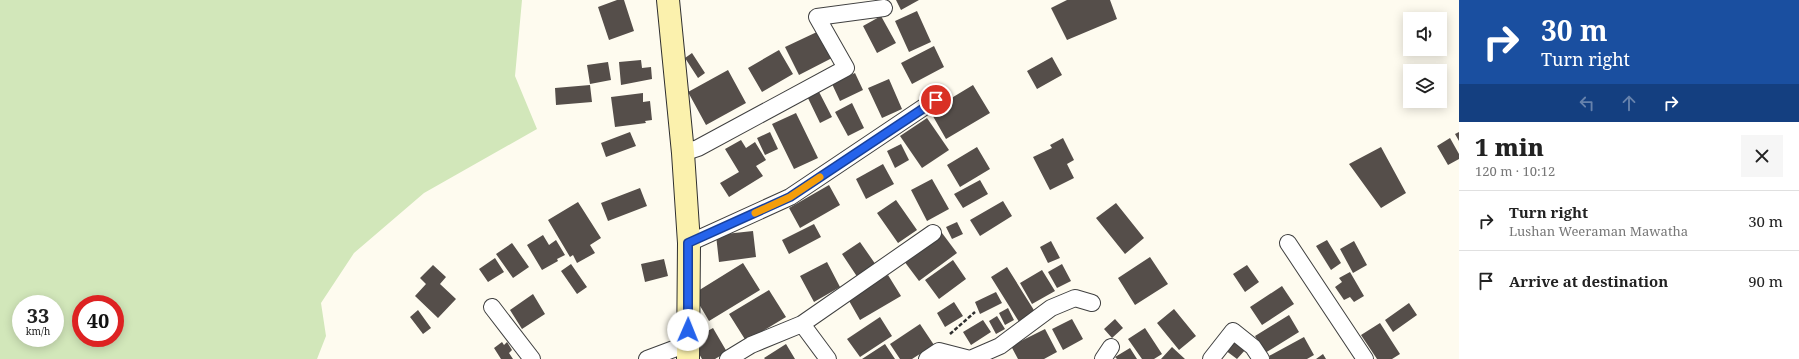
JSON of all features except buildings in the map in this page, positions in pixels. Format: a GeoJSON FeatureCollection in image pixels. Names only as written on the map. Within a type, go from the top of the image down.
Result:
{"type":"FeatureCollection","features":[{"type":"Feature","properties":{"kind":"street"},"geometry":{"type":"LineString","coordinates":[[647,359],[688,352],[688,243],[683,153],[668,0]]}},
{"type":"Feature","properties":{"kind":"street"},"geometry":{"type":"LineString","coordinates":[[683,153],[698,148],[846,68],[817,17],[884,8]]}},
{"type":"Feature","properties":{"kind":"street"},"geometry":{"type":"LineString","coordinates":[[688,243],[790,197],[936,100]]}},
{"type":"Feature","properties":{"kind":"street"},"geometry":{"type":"LineString","coordinates":[[728,359],[751,345],[802,324],[933,233]]}},
{"type":"Feature","properties":{"kind":"street"},"geometry":{"type":"LineString","coordinates":[[1288,243],[1365,359]]}},
{"type":"Feature","properties":{"kind":"street"},"geometry":{"type":"LineString","coordinates":[[933,355],[970,359],[1000,346],[1052,308],[1074,298],[1092,303]]}},
{"type":"Feature","properties":{"kind":"street"},"geometry":{"type":"LineString","coordinates":[[492,307],[532,359]]}},
{"type":"Feature","properties":{"kind":"street"},"geometry":{"type":"LineString","coordinates":[[802,324],[828,359]]}},
{"type":"Feature","properties":{"kind":"street"},"geometry":{"type":"LineString","coordinates":[[1211,359],[1233,331],[1253,347],[1261,359]]}},
{"type":"Feature","properties":{"kind":"path"},"geometry":{"type":"LineString","coordinates":[[933,355],[943,341],[975,312]]}},
{"type":"Feature","properties":{"kind":"green space"},"geometry":{"type":"Polygon","coordinates":[[[0,0],[522,0],[515,76],[537,129],[424,193],[354,253],[321,303],[326,336],[317,359],[0,359],[0,0]]]}},
{"type":"Feature","properties":{"kind":"slow traffic"},"geometry":{"type":"LineString","coordinates":[[755,213],[790,197],[820,177]]}},
{"type":"Feature","properties":{"kind":"route"},"geometry":{"type":"LineString","coordinates":[[688,330],[688,243],[790,197],[936,100]]}}]}
